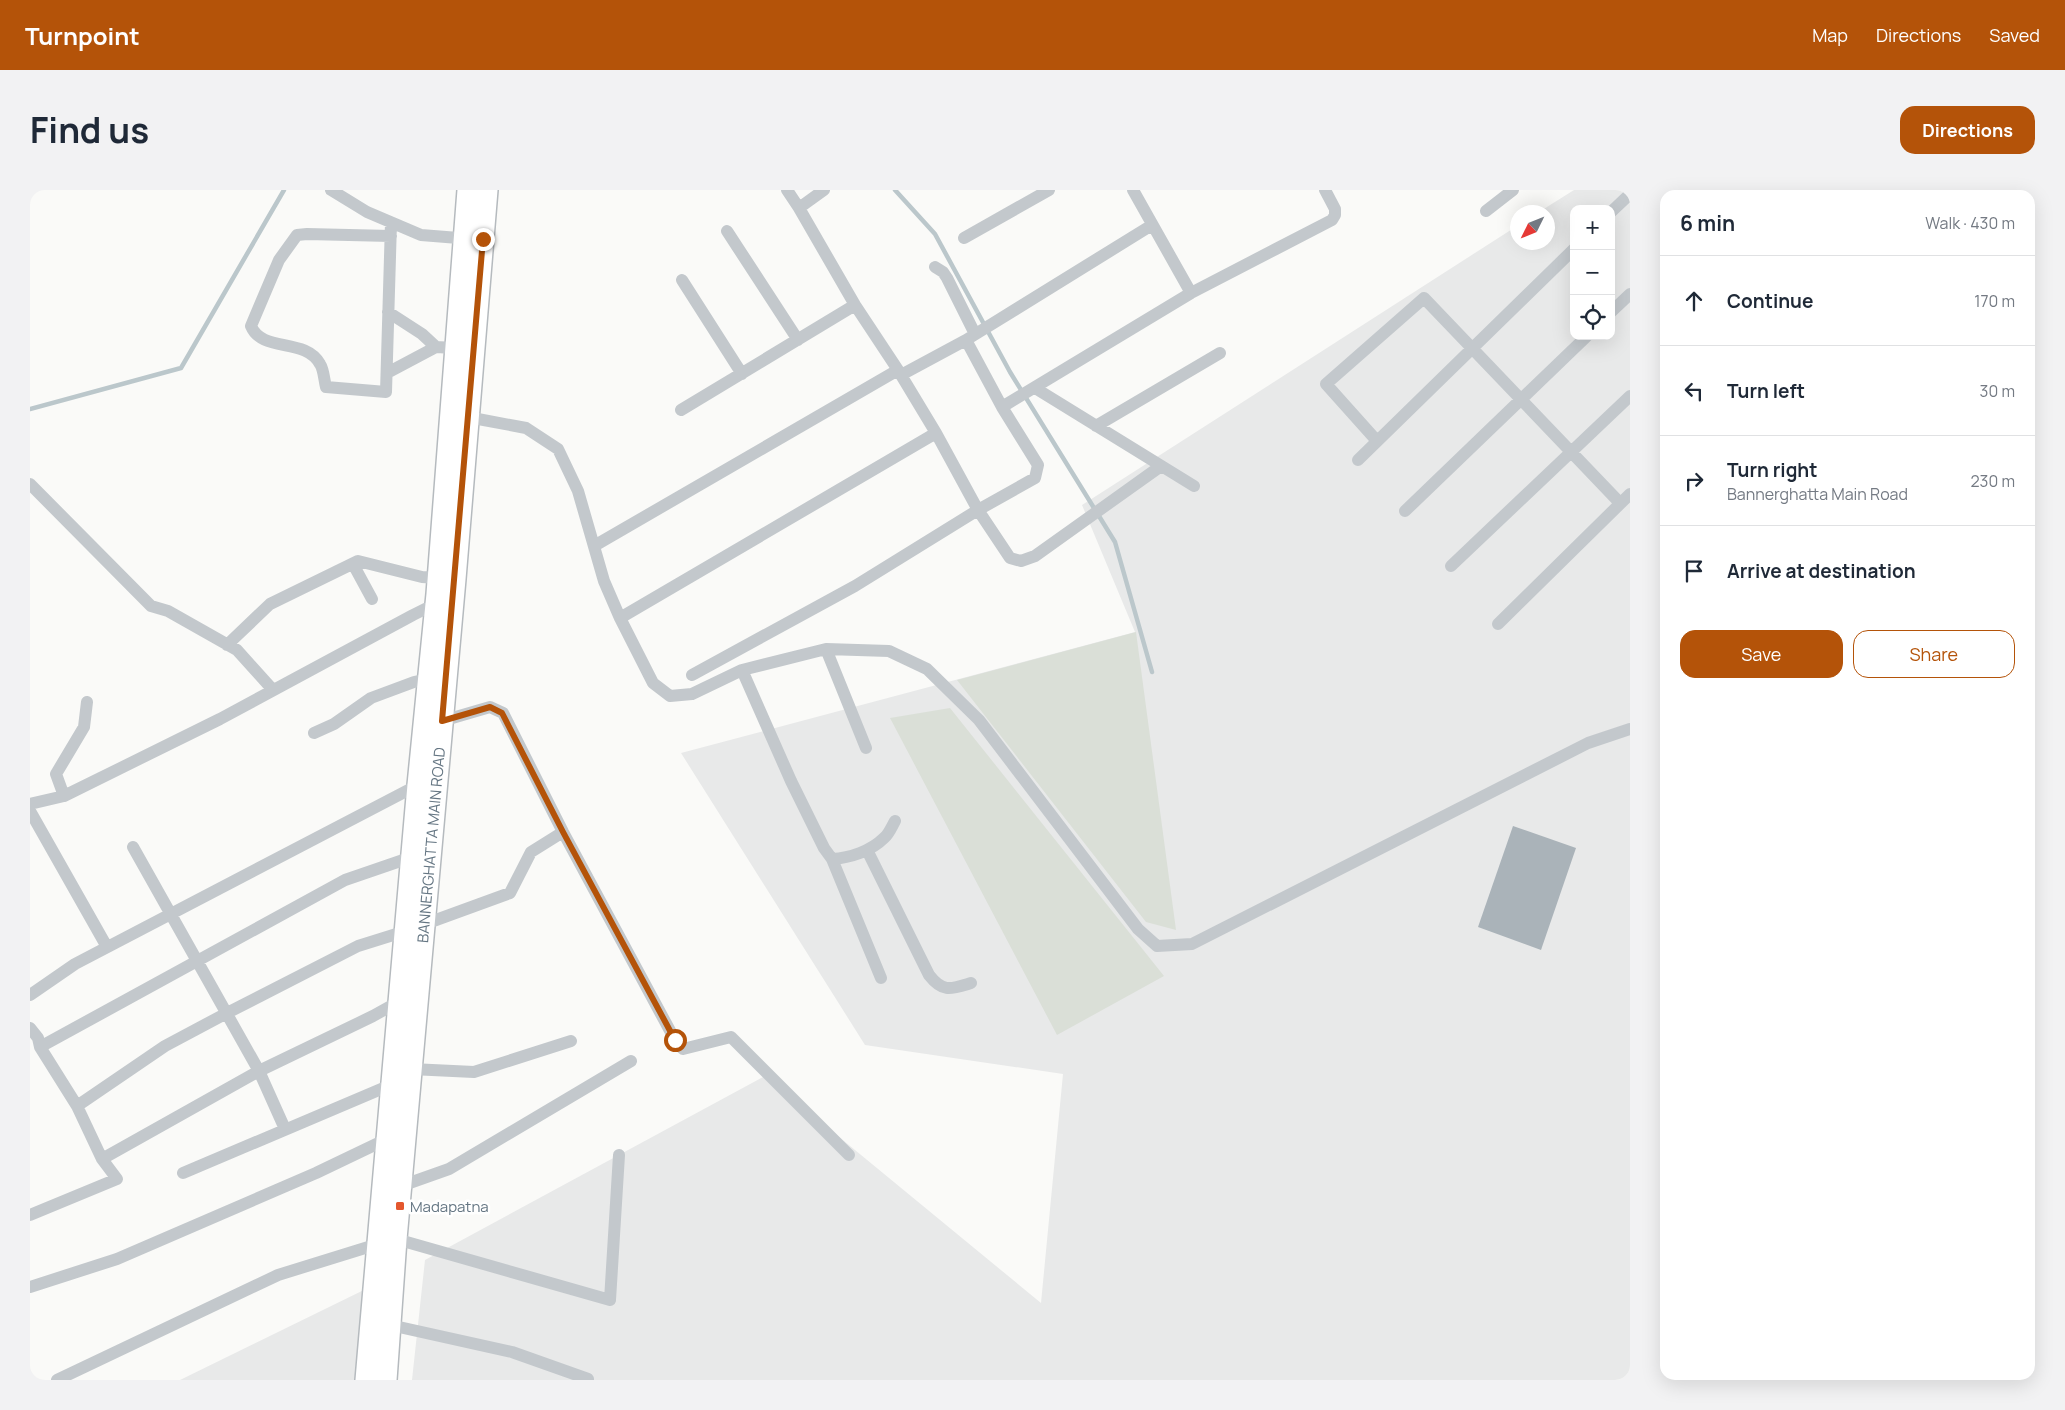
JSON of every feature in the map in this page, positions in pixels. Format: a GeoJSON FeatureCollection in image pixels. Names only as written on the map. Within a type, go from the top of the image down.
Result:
{"type":"FeatureCollection","features":[{"type":"Feature","properties":{"kind":"main road"},"geometry":{"type":"LineString","coordinates":[[366,1380],[387,1242],[387,1139],[400,1001],[415,927],[412,857],[428,679],[444,608],[438,578],[459,416],[445,348],[474,239],[468,190]]}},
{"type":"Feature","properties":{"kind":"main road","name":"BANNERGHATTA MAIN ROAD"},"geometry":{"type":"LineString","coordinates":[[386,1380],[390,1325],[387,1242],[401,1186],[411,1069],[415,927],[442,721],[444,608],[474,239],[487,190]]}},
{"type":"Feature","properties":{"kind":"street"},"geometry":{"type":"LineString","coordinates":[[331,190],[367,212],[421,236],[474,239]]}},
{"type":"Feature","properties":{"kind":"street"},"geometry":{"type":"LineString","coordinates":[[787,190],[800,208],[855,305],[936,433],[978,510],[1010,558],[1021,560],[1035,556],[1161,466]]}},
{"type":"Feature","properties":{"kind":"street"},"geometry":{"type":"LineString","coordinates":[[800,208],[824,190]]}},
{"type":"Feature","properties":{"kind":"street"},"geometry":{"type":"LineString","coordinates":[[964,238],[1049,190]]}},
{"type":"Feature","properties":{"kind":"street"},"geometry":{"type":"LineString","coordinates":[[1133,190],[1191,294]]}},
{"type":"Feature","properties":{"kind":"street"},"geometry":{"type":"LineString","coordinates":[[1002,406],[1191,294],[1332,220],[1336,214],[1335,209],[1325,190]]}},
{"type":"Feature","properties":{"kind":"street"},"geometry":{"type":"LineString","coordinates":[[1486,211],[1512,190]]}},
{"type":"Feature","properties":{"kind":"street"},"geometry":{"type":"LineString","coordinates":[[1615,208],[1630,194]]}},
{"type":"Feature","properties":{"kind":"street"},"geometry":{"type":"LineString","coordinates":[[391,223],[391,236],[388,312],[387,374],[386,392],[326,387],[320,364],[311,355],[297,347],[260,339],[253,332],[251,326],[278,260],[297,236],[307,234],[391,236]]}},
{"type":"Feature","properties":{"kind":"street"},"geometry":{"type":"LineString","coordinates":[[594,546],[899,372],[970,337],[1152,225]]}},
{"type":"Feature","properties":{"kind":"street"},"geometry":{"type":"LineString","coordinates":[[727,231],[798,340]]}},
{"type":"Feature","properties":{"kind":"street"},"geometry":{"type":"LineString","coordinates":[[1358,460],[1573,250]]}},
{"type":"Feature","properties":{"kind":"street"},"geometry":{"type":"LineString","coordinates":[[692,676],[854,586],[978,510],[1035,478],[1038,465],[1002,406],[970,337],[947,278],[943,272],[935,267]]}},
{"type":"Feature","properties":{"kind":"street"},"geometry":{"type":"LineString","coordinates":[[682,280],[742,374]]}},
{"type":"Feature","properties":{"kind":"street"},"geometry":{"type":"LineString","coordinates":[[1615,308],[1630,294]]}},
{"type":"Feature","properties":{"kind":"street"},"geometry":{"type":"LineString","coordinates":[[1377,441],[1326,384],[1424,298],[1620,503]]}},
{"type":"Feature","properties":{"kind":"street"},"geometry":{"type":"LineString","coordinates":[[681,410],[855,305]]}},
{"type":"Feature","properties":{"kind":"street"},"geometry":{"type":"LineString","coordinates":[[388,312],[445,348]]}},
{"type":"Feature","properties":{"kind":"street"},"geometry":{"type":"LineString","coordinates":[[1404,512],[1583,340]]}},
{"type":"Feature","properties":{"kind":"street"},"geometry":{"type":"LineString","coordinates":[[387,374],[445,348]]}},
{"type":"Feature","properties":{"kind":"street"},"geometry":{"type":"LineString","coordinates":[[1096,426],[1220,353]]}},
{"type":"Feature","properties":{"kind":"street"},"geometry":{"type":"LineString","coordinates":[[1035,388],[1194,486]]}},
{"type":"Feature","properties":{"kind":"street"},"geometry":{"type":"LineString","coordinates":[[1451,566],[1630,396]]}},
{"type":"Feature","properties":{"kind":"street"},"geometry":{"type":"LineString","coordinates":[[459,416],[526,428],[558,449],[578,491],[604,581],[620,618],[653,683],[670,696],[692,694],[742,670],[826,649],[889,651],[927,670],[979,720],[1138,929],[1157,946],[1192,944],[1588,743],[1630,729]]}},
{"type":"Feature","properties":{"kind":"street"},"geometry":{"type":"LineString","coordinates":[[620,618],[936,433]]}},
{"type":"Feature","properties":{"kind":"street"},"geometry":{"type":"LineString","coordinates":[[30,484],[151,606],[168,611],[237,650],[273,690]]}},
{"type":"Feature","properties":{"kind":"street"},"geometry":{"type":"LineString","coordinates":[[1498,624],[1630,494]]}},
{"type":"Feature","properties":{"kind":"street"},"geometry":{"type":"LineString","coordinates":[[227,645],[270,604],[358,561],[438,578]]}},
{"type":"Feature","properties":{"kind":"street"},"geometry":{"type":"LineString","coordinates":[[353,564],[372,599]]}},
{"type":"Feature","properties":{"kind":"street"},"geometry":{"type":"LineString","coordinates":[[30,804],[64,796],[220,720],[413,615],[444,608]]}},
{"type":"Feature","properties":{"kind":"street"},"geometry":{"type":"LineString","coordinates":[[826,649],[866,748]]}},
{"type":"Feature","properties":{"kind":"street"},"geometry":{"type":"LineString","coordinates":[[742,670],[791,781],[824,848],[832,859],[880,978]]}},
{"type":"Feature","properties":{"kind":"street"},"geometry":{"type":"LineString","coordinates":[[314,733],[334,724],[371,698],[414,682],[428,679]]}},
{"type":"Feature","properties":{"kind":"street"},"geometry":{"type":"LineString","coordinates":[[64,796],[56,774],[84,726],[87,702]]}},
{"type":"Feature","properties":{"kind":"street"},"geometry":{"type":"LineString","coordinates":[[442,721],[490,707],[502,713],[563,832],[675,1040],[683,1049],[731,1037],[850,1155]]}},
{"type":"Feature","properties":{"kind":"street"},"geometry":{"type":"LineString","coordinates":[[30,995],[64,971],[106,947],[171,915],[418,785]]}},
{"type":"Feature","properties":{"kind":"street"},"geometry":{"type":"LineString","coordinates":[[30,811],[106,947]]}},
{"type":"Feature","properties":{"kind":"street"},"geometry":{"type":"LineString","coordinates":[[832,859],[845,858],[867,850],[885,838],[895,820]]}},
{"type":"Feature","properties":{"kind":"street"},"geometry":{"type":"LineString","coordinates":[[77,1106],[165,1046],[227,1012],[358,946],[510,894],[530,852],[563,832]]}},
{"type":"Feature","properties":{"kind":"street"},"geometry":{"type":"LineString","coordinates":[[133,847],[259,1071],[285,1129]]}},
{"type":"Feature","properties":{"kind":"street"},"geometry":{"type":"LineString","coordinates":[[867,850],[929,975],[942,987],[951,989],[971,983]]}},
{"type":"Feature","properties":{"kind":"street"},"geometry":{"type":"LineString","coordinates":[[40,1047],[345,880],[412,857]]}},
{"type":"Feature","properties":{"kind":"street"},"geometry":{"type":"LineString","coordinates":[[102,1159],[259,1071],[400,1001]]}},
{"type":"Feature","properties":{"kind":"street"},"geometry":{"type":"LineString","coordinates":[[30,1028],[38,1038],[40,1047],[77,1106],[102,1159],[117,1179],[30,1215]]}},
{"type":"Feature","properties":{"kind":"street"},"geometry":{"type":"LineString","coordinates":[[411,1069],[474,1072],[571,1041]]}},
{"type":"Feature","properties":{"kind":"street"},"geometry":{"type":"LineString","coordinates":[[401,1186],[449,1169],[631,1061]]}},
{"type":"Feature","properties":{"kind":"street"},"geometry":{"type":"LineString","coordinates":[[183,1173],[392,1084]]}},
{"type":"Feature","properties":{"kind":"street"},"geometry":{"type":"LineString","coordinates":[[30,1287],[117,1259],[316,1173],[387,1139]]}},
{"type":"Feature","properties":{"kind":"street"},"geometry":{"type":"LineString","coordinates":[[57,1380],[278,1275],[387,1242],[610,1300],[619,1155]]}},
{"type":"Feature","properties":{"kind":"street"},"geometry":{"type":"LineString","coordinates":[[390,1325],[512,1352],[588,1379]]}},
{"type":"Feature","properties":{"kind":"shaded area"},"geometry":{"type":"Polygon","coordinates":[[[1574,190],[1630,190],[1630,1380],[412,1380],[425,1260],[765,1076],[1041,1303],[1063,1074],[865,1045],[681,753],[1135,632],[1082,505],[1510,230],[1510,250],[1555,250],[1555,205],[1550,205],[1574,190]]]}},
{"type":"Feature","properties":{"kind":"shaded area"},"geometry":{"type":"Polygon","coordinates":[[[1136,632],[1176,930],[1146,922],[957,680],[1136,632]]]}},
{"type":"Feature","properties":{"kind":"shaded area"},"geometry":{"type":"Polygon","coordinates":[[[950,708],[1164,976],[1057,1035],[890,718],[950,708]]]}},
{"type":"Feature","properties":{"kind":"shaded area"},"geometry":{"type":"Polygon","coordinates":[[[370,1287],[361,1380],[180,1380],[370,1287]]]}},
{"type":"Feature","properties":{"kind":"building"},"geometry":{"type":"Polygon","coordinates":[[[1513,826],[1576,848],[1541,950],[1478,927],[1513,826]]]}},
{"type":"Feature","properties":{"kind":"waterway"},"geometry":{"type":"LineString","coordinates":[[30,409],[181,368],[284,190]]}},
{"type":"Feature","properties":{"kind":"waterway"},"geometry":{"type":"LineString","coordinates":[[895,190],[935,234],[1010,372],[1115,542],[1152,672]]}},
{"type":"Feature","properties":{"kind":"place","name":"Madapatna"},"geometry":{"type":"Point","coordinates":[400,1206]}},
{"type":"Feature","properties":{"kind":"route"},"geometry":{"type":"LineString","coordinates":[[483,239],[442,721],[490,707],[502,713],[563,832],[675,1040]]}}]}
